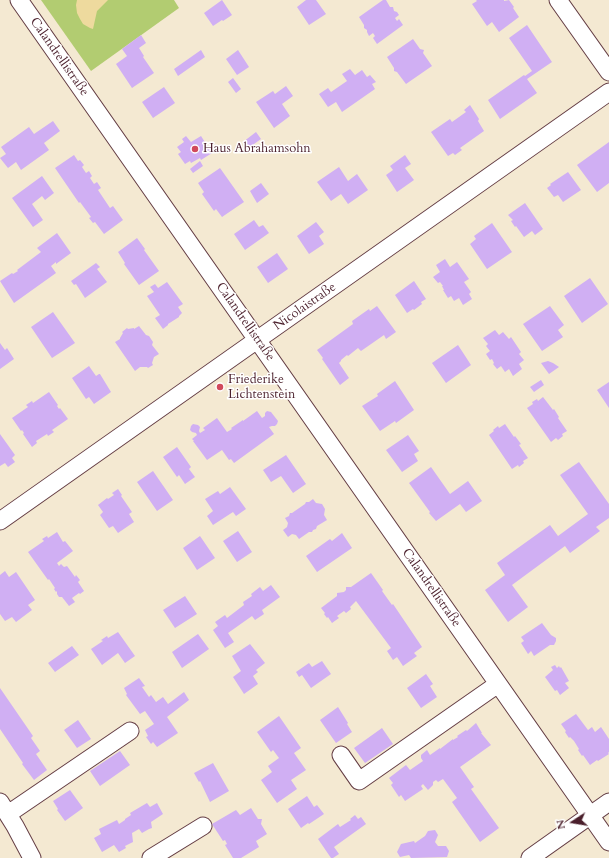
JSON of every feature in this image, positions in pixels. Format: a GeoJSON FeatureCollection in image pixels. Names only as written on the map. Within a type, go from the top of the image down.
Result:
{"type":"FeatureCollection","features":[{"type":"Feature","properties":{"kind":"street","name":"Calandrellistraße"},"geometry":{"type":"LineString","coordinates":[[19,0],[609,842]]}},
{"type":"Feature","properties":{"kind":"street"},"geometry":{"type":"LineString","coordinates":[[558,0],[609,72]]}},
{"type":"Feature","properties":{"kind":"street","name":"Nicolaistraße"},"geometry":{"type":"LineString","coordinates":[[0,521],[609,92]]}},
{"type":"Feature","properties":{"kind":"street"},"geometry":{"type":"LineString","coordinates":[[341,755],[359,781],[498,684]]}},
{"type":"Feature","properties":{"kind":"street"},"geometry":{"type":"LineString","coordinates":[[32,858],[4,808],[130,731]]}},
{"type":"Feature","properties":{"kind":"street"},"geometry":{"type":"LineString","coordinates":[[530,858],[609,802]]}},
{"type":"Feature","properties":{"kind":"street"},"geometry":{"type":"LineString","coordinates":[[151,858],[203,826]]}},
{"type":"Feature","properties":{"kind":"green space"},"geometry":{"type":"Polygon","coordinates":[[[41,0],[174,0],[179,8],[91,71],[41,0]]]}},
{"type":"Feature","properties":{"kind":"sand"},"geometry":{"type":"Polygon","coordinates":[[[77,0],[108,0],[97,11],[93,29],[83,24],[80,19],[77,13],[77,0]]]}},
{"type":"Feature","properties":{"kind":"building"},"geometry":{"type":"Polygon","coordinates":[[[222,0],[232,15],[213,26],[204,13],[222,0]]]}},
{"type":"Feature","properties":{"kind":"building"},"geometry":{"type":"Polygon","coordinates":[[[306,0],[316,0],[326,14],[309,25],[297,7],[306,0]]]}},
{"type":"Feature","properties":{"kind":"building"},"geometry":{"type":"Polygon","coordinates":[[[383,0],[386,0],[390,7],[393,7],[394,11],[397,12],[399,15],[395,18],[397,21],[399,19],[403,25],[377,44],[373,38],[375,36],[373,33],[369,36],[359,17],[383,0]]]}},
{"type":"Feature","properties":{"kind":"building"},"geometry":{"type":"Polygon","coordinates":[[[476,0],[509,0],[519,17],[499,32],[492,22],[487,26],[472,4],[477,1],[476,0]]]}},
{"type":"Feature","properties":{"kind":"building"},"geometry":{"type":"Polygon","coordinates":[[[527,25],[552,62],[527,79],[537,93],[500,119],[488,100],[532,71],[509,38],[527,25]]]}},
{"type":"Feature","properties":{"kind":"building"},"geometry":{"type":"Polygon","coordinates":[[[141,35],[146,43],[139,48],[144,56],[143,57],[154,73],[132,88],[116,64],[127,56],[122,49],[141,35]]]}},
{"type":"Feature","properties":{"kind":"building"},"geometry":{"type":"Polygon","coordinates":[[[413,39],[420,49],[424,50],[423,53],[432,66],[406,84],[397,72],[394,71],[394,68],[387,57],[413,39]]]}},
{"type":"Feature","properties":{"kind":"building"},"geometry":{"type":"Polygon","coordinates":[[[201,50],[205,57],[178,76],[174,69],[201,50]]]}},
{"type":"Feature","properties":{"kind":"building"},"geometry":{"type":"Polygon","coordinates":[[[238,50],[249,67],[237,75],[226,59],[238,50]]]}},
{"type":"Feature","properties":{"kind":"building"},"geometry":{"type":"Polygon","coordinates":[[[350,69],[355,75],[362,70],[367,77],[370,75],[376,82],[372,84],[375,89],[342,112],[336,102],[328,107],[319,94],[328,88],[331,92],[347,81],[342,74],[350,69]]]}},
{"type":"Feature","properties":{"kind":"building"},"geometry":{"type":"Polygon","coordinates":[[[233,78],[241,89],[236,93],[228,82],[233,78]]]}},
{"type":"Feature","properties":{"kind":"building"},"geometry":{"type":"Polygon","coordinates":[[[286,86],[293,96],[282,104],[290,116],[274,128],[256,102],[273,91],[275,94],[286,86]]]}},
{"type":"Feature","properties":{"kind":"building"},"geometry":{"type":"Polygon","coordinates":[[[164,87],[175,103],[153,118],[142,102],[164,87]]]}},
{"type":"Feature","properties":{"kind":"building"},"geometry":{"type":"Polygon","coordinates":[[[470,105],[479,119],[478,121],[484,131],[460,148],[462,150],[455,155],[453,153],[448,156],[431,132],[450,119],[452,122],[466,112],[464,110],[470,105]]]}},
{"type":"Feature","properties":{"kind":"building"},"geometry":{"type":"Polygon","coordinates":[[[53,121],[60,131],[44,143],[49,150],[21,170],[16,162],[8,168],[0,158],[6,154],[1,147],[29,127],[34,134],[53,121]]]}},
{"type":"Feature","properties":{"kind":"building"},"geometry":{"type":"Polygon","coordinates":[[[256,132],[261,139],[247,149],[243,142],[256,132]]]}},
{"type":"Feature","properties":{"kind":"building","name":"Haus Abrahamsohn"},"geometry":{"type":"Polygon","coordinates":[[[186,136],[191,142],[201,136],[212,153],[201,160],[200,158],[191,163],[190,161],[185,164],[178,154],[181,152],[177,147],[184,142],[182,139],[186,136]]]}},
{"type":"Feature","properties":{"kind":"building"},"geometry":{"type":"Polygon","coordinates":[[[609,142],[609,183],[597,192],[577,165],[609,142]]]}},
{"type":"Feature","properties":{"kind":"building"},"geometry":{"type":"Polygon","coordinates":[[[74,155],[78,161],[80,160],[84,165],[82,167],[86,173],[89,171],[92,176],[90,178],[94,184],[97,182],[101,188],[98,190],[110,208],[113,206],[123,220],[104,234],[95,222],[93,223],[89,218],[91,217],[80,202],[79,203],[55,168],[74,155]]]}},
{"type":"Feature","properties":{"kind":"building"},"geometry":{"type":"Polygon","coordinates":[[[405,155],[411,164],[405,168],[414,180],[397,192],[386,175],[393,170],[390,166],[405,155]]]}},
{"type":"Feature","properties":{"kind":"building"},"geometry":{"type":"Polygon","coordinates":[[[200,161],[203,166],[193,173],[190,169],[200,161]]]}},
{"type":"Feature","properties":{"kind":"building"},"geometry":{"type":"Polygon","coordinates":[[[339,167],[348,181],[357,174],[368,190],[348,204],[341,194],[331,201],[317,182],[339,167]]]}},
{"type":"Feature","properties":{"kind":"building"},"geometry":{"type":"Polygon","coordinates":[[[220,168],[244,202],[222,217],[216,209],[214,211],[202,194],[204,192],[198,183],[220,168]]]}},
{"type":"Feature","properties":{"kind":"building"},"geometry":{"type":"Polygon","coordinates":[[[568,172],[581,190],[563,202],[558,195],[554,197],[547,188],[551,185],[550,184],[568,172]]]}},
{"type":"Feature","properties":{"kind":"building"},"geometry":{"type":"Polygon","coordinates":[[[42,176],[54,193],[45,200],[42,196],[32,204],[43,220],[33,227],[12,198],[42,176]]]}},
{"type":"Feature","properties":{"kind":"building"},"geometry":{"type":"Polygon","coordinates":[[[261,183],[269,194],[257,203],[250,191],[261,183]]]}},
{"type":"Feature","properties":{"kind":"building"},"geometry":{"type":"Polygon","coordinates":[[[525,203],[543,229],[535,235],[532,231],[524,237],[516,226],[515,227],[511,221],[513,220],[508,215],[525,203]]]}},
{"type":"Feature","properties":{"kind":"building"},"geometry":{"type":"Polygon","coordinates":[[[254,220],[259,227],[263,225],[269,233],[245,250],[234,234],[254,220]]]}},
{"type":"Feature","properties":{"kind":"building"},"geometry":{"type":"Polygon","coordinates":[[[316,222],[324,232],[319,236],[324,244],[309,254],[297,236],[316,222]]]}},
{"type":"Feature","properties":{"kind":"building"},"geometry":{"type":"Polygon","coordinates":[[[492,223],[512,252],[487,269],[470,244],[476,239],[474,236],[492,223]]]}},
{"type":"Feature","properties":{"kind":"building"},"geometry":{"type":"Polygon","coordinates":[[[57,233],[71,253],[51,266],[56,273],[14,303],[0,281],[18,271],[17,270],[41,252],[37,248],[57,233]]]}},
{"type":"Feature","properties":{"kind":"building"},"geometry":{"type":"Polygon","coordinates":[[[137,238],[159,271],[139,285],[124,264],[125,263],[118,252],[137,238]]]}},
{"type":"Feature","properties":{"kind":"building"},"geometry":{"type":"Polygon","coordinates":[[[277,253],[288,269],[268,283],[257,267],[277,253]]]}},
{"type":"Feature","properties":{"kind":"building"},"geometry":{"type":"Polygon","coordinates":[[[445,259],[450,267],[457,262],[469,279],[464,282],[471,292],[469,294],[472,299],[463,305],[459,298],[454,301],[451,296],[448,298],[443,290],[443,286],[433,277],[440,272],[436,265],[445,259]]]}},
{"type":"Feature","properties":{"kind":"building"},"geometry":{"type":"Polygon","coordinates":[[[96,263],[100,267],[97,269],[107,282],[85,298],[76,284],[74,285],[71,281],[96,263]]]}},
{"type":"Feature","properties":{"kind":"building"},"geometry":{"type":"Polygon","coordinates":[[[590,278],[608,304],[582,323],[564,296],[590,278]]]}},
{"type":"Feature","properties":{"kind":"building"},"geometry":{"type":"Polygon","coordinates":[[[414,281],[426,299],[414,310],[413,309],[407,313],[395,295],[414,281]]]}},
{"type":"Feature","properties":{"kind":"building"},"geometry":{"type":"Polygon","coordinates":[[[167,282],[183,304],[178,307],[182,313],[179,317],[163,329],[155,318],[160,315],[147,296],[154,292],[150,287],[155,284],[158,288],[167,282]]]}},
{"type":"Feature","properties":{"kind":"building"},"geometry":{"type":"Polygon","coordinates":[[[377,306],[396,332],[386,339],[384,335],[361,351],[358,348],[341,360],[339,363],[349,378],[340,385],[317,350],[353,324],[352,321],[369,309],[370,311],[377,306]]]}},
{"type":"Feature","properties":{"kind":"building"},"geometry":{"type":"Polygon","coordinates":[[[550,306],[564,325],[558,330],[563,337],[542,351],[523,324],[550,306]]]}},
{"type":"Feature","properties":{"kind":"building"},"geometry":{"type":"Polygon","coordinates":[[[53,312],[75,343],[52,358],[31,327],[53,312]]]}},
{"type":"Feature","properties":{"kind":"building"},"geometry":{"type":"Polygon","coordinates":[[[139,326],[146,335],[149,336],[153,342],[152,345],[159,354],[154,357],[152,363],[153,365],[148,368],[140,367],[135,371],[115,342],[120,339],[123,333],[122,332],[127,328],[134,329],[139,326]]]}},
{"type":"Feature","properties":{"kind":"building"},"geometry":{"type":"Polygon","coordinates":[[[495,330],[499,335],[503,332],[509,339],[511,337],[521,352],[519,354],[524,360],[519,364],[522,369],[513,376],[509,369],[505,372],[501,366],[497,369],[493,364],[492,359],[490,360],[486,354],[490,351],[486,346],[488,344],[483,338],[495,330]]]}},
{"type":"Feature","properties":{"kind":"building"},"geometry":{"type":"Polygon","coordinates":[[[0,343],[5,350],[7,348],[14,359],[0,369],[0,343]]]}},
{"type":"Feature","properties":{"kind":"building"},"geometry":{"type":"Polygon","coordinates":[[[458,345],[471,365],[446,383],[432,363],[458,345]]]}},
{"type":"Feature","properties":{"kind":"building"},"geometry":{"type":"Polygon","coordinates":[[[548,361],[559,367],[549,374],[541,363],[548,361]]]}},
{"type":"Feature","properties":{"kind":"building"},"geometry":{"type":"Polygon","coordinates":[[[89,366],[96,376],[100,374],[111,392],[94,404],[89,397],[86,399],[72,378],[89,366]]]}},
{"type":"Feature","properties":{"kind":"building"},"geometry":{"type":"Polygon","coordinates":[[[541,380],[544,385],[534,392],[530,387],[541,380]]]}},
{"type":"Feature","properties":{"kind":"building"},"geometry":{"type":"Polygon","coordinates":[[[395,381],[414,410],[396,423],[395,421],[380,431],[362,406],[378,396],[377,394],[395,381]]]}},
{"type":"Feature","properties":{"kind":"building"},"geometry":{"type":"Polygon","coordinates":[[[609,382],[609,408],[597,390],[609,382]]]}},
{"type":"Feature","properties":{"kind":"building"},"geometry":{"type":"Polygon","coordinates":[[[49,392],[59,409],[60,408],[68,419],[52,430],[54,432],[48,436],[47,434],[36,441],[37,443],[32,447],[22,430],[21,431],[12,418],[28,407],[26,405],[32,401],[33,403],[49,392]]]}},
{"type":"Feature","properties":{"kind":"building"},"geometry":{"type":"Polygon","coordinates":[[[543,397],[553,410],[554,409],[567,431],[562,434],[563,436],[558,440],[556,438],[551,442],[527,408],[533,404],[532,402],[537,399],[538,401],[543,397]]]}},
{"type":"Feature","properties":{"kind":"building"},"geometry":{"type":"Polygon","coordinates":[[[257,411],[262,418],[265,416],[267,411],[271,412],[278,421],[275,426],[269,427],[274,434],[234,463],[231,459],[229,460],[222,450],[207,460],[192,439],[197,435],[190,430],[193,424],[200,427],[200,433],[205,430],[203,428],[217,418],[227,432],[257,411]]]}},
{"type":"Feature","properties":{"kind":"building"},"geometry":{"type":"Polygon","coordinates":[[[505,424],[521,444],[519,445],[528,458],[523,461],[524,463],[519,467],[518,465],[512,469],[489,435],[498,426],[499,428],[505,424]]]}},
{"type":"Feature","properties":{"kind":"building"},"geometry":{"type":"Polygon","coordinates":[[[0,434],[15,455],[12,458],[15,462],[8,467],[5,463],[0,466],[0,434]]]}},
{"type":"Feature","properties":{"kind":"building"},"geometry":{"type":"Polygon","coordinates":[[[408,435],[419,451],[414,454],[418,461],[402,472],[386,450],[408,435]]]}},
{"type":"Feature","properties":{"kind":"building"},"geometry":{"type":"Polygon","coordinates":[[[177,447],[191,467],[189,469],[195,477],[185,484],[179,475],[177,477],[163,457],[177,447]]]}},
{"type":"Feature","properties":{"kind":"building"},"geometry":{"type":"Polygon","coordinates":[[[286,455],[306,484],[293,493],[281,476],[271,482],[263,470],[286,455]]]}},
{"type":"Feature","properties":{"kind":"building"},"geometry":{"type":"Polygon","coordinates":[[[579,462],[609,504],[609,518],[596,527],[600,531],[570,553],[565,546],[512,585],[528,607],[508,622],[485,590],[505,575],[497,563],[550,525],[558,536],[588,514],[560,475],[579,462]]]}},
{"type":"Feature","properties":{"kind":"building"},"geometry":{"type":"Polygon","coordinates":[[[431,467],[450,494],[468,481],[482,501],[466,512],[460,504],[436,521],[409,483],[431,467]]]}},
{"type":"Feature","properties":{"kind":"building"},"geometry":{"type":"Polygon","coordinates":[[[153,471],[173,500],[157,511],[137,482],[153,471]]]}},
{"type":"Feature","properties":{"kind":"building"},"geometry":{"type":"Polygon","coordinates":[[[230,487],[246,509],[236,516],[233,512],[213,525],[207,516],[213,511],[205,499],[218,491],[220,494],[230,487]]]}},
{"type":"Feature","properties":{"kind":"building"},"geometry":{"type":"Polygon","coordinates":[[[118,489],[132,512],[129,514],[134,522],[118,533],[113,526],[109,528],[100,515],[103,512],[98,505],[114,495],[112,493],[118,489]]]}},
{"type":"Feature","properties":{"kind":"building"},"geometry":{"type":"Polygon","coordinates":[[[313,499],[316,503],[322,504],[325,509],[324,515],[327,520],[317,526],[312,532],[309,532],[299,539],[296,535],[292,534],[288,537],[283,530],[287,527],[288,523],[285,518],[306,502],[313,499]]]}},
{"type":"Feature","properties":{"kind":"building"},"geometry":{"type":"Polygon","coordinates":[[[238,531],[252,552],[237,562],[223,541],[238,531]]]}},
{"type":"Feature","properties":{"kind":"building"},"geometry":{"type":"Polygon","coordinates":[[[57,532],[63,542],[65,541],[73,551],[57,563],[59,566],[61,564],[64,567],[67,566],[75,577],[76,575],[80,580],[78,582],[84,591],[72,598],[75,602],[69,606],[62,597],[59,597],[49,579],[48,580],[28,552],[44,541],[42,539],[47,536],[48,538],[57,532]]]}},
{"type":"Feature","properties":{"kind":"building"},"geometry":{"type":"Polygon","coordinates":[[[342,533],[352,548],[317,572],[306,556],[330,539],[332,541],[342,533]]]}},
{"type":"Feature","properties":{"kind":"building"},"geometry":{"type":"Polygon","coordinates":[[[200,536],[215,558],[197,570],[183,548],[200,536]]]}},
{"type":"Feature","properties":{"kind":"building"},"geometry":{"type":"Polygon","coordinates":[[[5,571],[9,577],[16,572],[35,600],[28,605],[32,610],[16,622],[12,617],[5,621],[0,614],[0,575],[5,571]]]}},
{"type":"Feature","properties":{"kind":"building"},"geometry":{"type":"Polygon","coordinates":[[[371,573],[422,647],[414,653],[417,656],[403,666],[397,657],[393,660],[387,651],[391,648],[356,601],[350,607],[351,609],[346,613],[344,611],[337,616],[339,618],[332,623],[321,608],[337,596],[337,593],[344,592],[346,587],[351,587],[371,573]]]}},
{"type":"Feature","properties":{"kind":"building"},"geometry":{"type":"Polygon","coordinates":[[[271,585],[280,597],[262,610],[264,614],[255,620],[252,616],[228,633],[234,642],[225,648],[213,630],[218,626],[215,622],[225,615],[227,618],[244,605],[243,602],[252,596],[251,594],[260,587],[263,591],[271,585]]]}},
{"type":"Feature","properties":{"kind":"building"},"geometry":{"type":"Polygon","coordinates":[[[185,596],[197,614],[175,628],[163,610],[185,596]]]}},
{"type":"Feature","properties":{"kind":"building"},"geometry":{"type":"Polygon","coordinates":[[[542,623],[551,635],[556,638],[556,641],[554,645],[550,645],[534,656],[531,651],[528,654],[521,643],[524,641],[521,637],[542,623]]]}},
{"type":"Feature","properties":{"kind":"building"},"geometry":{"type":"Polygon","coordinates":[[[118,632],[135,656],[125,663],[118,653],[102,665],[91,649],[103,641],[101,640],[107,636],[108,638],[118,632]]]}},
{"type":"Feature","properties":{"kind":"building"},"geometry":{"type":"Polygon","coordinates":[[[198,634],[209,649],[182,668],[172,652],[198,634]]]}},
{"type":"Feature","properties":{"kind":"building"},"geometry":{"type":"Polygon","coordinates":[[[250,644],[265,663],[256,670],[258,672],[253,676],[258,684],[244,694],[233,677],[241,671],[232,656],[250,644]]]}},
{"type":"Feature","properties":{"kind":"building"},"geometry":{"type":"Polygon","coordinates":[[[72,646],[79,655],[55,672],[48,663],[72,646]]]}},
{"type":"Feature","properties":{"kind":"building"},"geometry":{"type":"Polygon","coordinates":[[[322,661],[331,674],[311,688],[302,675],[299,677],[296,672],[309,663],[312,667],[322,661]]]}},
{"type":"Feature","properties":{"kind":"building"},"geometry":{"type":"Polygon","coordinates":[[[555,665],[557,668],[559,666],[560,668],[561,667],[569,681],[565,683],[569,688],[560,695],[557,690],[555,691],[545,677],[553,670],[551,667],[555,665]]]}},
{"type":"Feature","properties":{"kind":"building"},"geometry":{"type":"Polygon","coordinates":[[[426,674],[433,684],[430,686],[437,697],[421,708],[407,688],[426,674]]]}},
{"type":"Feature","properties":{"kind":"building"},"geometry":{"type":"Polygon","coordinates":[[[139,678],[145,686],[142,687],[149,697],[151,695],[156,702],[163,697],[168,704],[184,692],[189,700],[167,717],[178,733],[157,747],[153,742],[151,744],[146,737],[148,736],[145,730],[154,724],[145,711],[140,714],[126,695],[127,694],[124,688],[139,678]]]}},
{"type":"Feature","properties":{"kind":"building"},"geometry":{"type":"Polygon","coordinates":[[[0,688],[33,736],[31,738],[40,751],[36,754],[47,770],[34,780],[0,729],[0,688]]]}},
{"type":"Feature","properties":{"kind":"building"},"geometry":{"type":"Polygon","coordinates":[[[338,707],[352,732],[336,743],[320,720],[338,707]]]}},
{"type":"Feature","properties":{"kind":"building"},"geometry":{"type":"Polygon","coordinates":[[[576,714],[588,730],[592,727],[595,732],[601,727],[609,739],[609,754],[590,765],[578,750],[579,749],[574,741],[570,737],[569,738],[561,724],[576,714]]]}},
{"type":"Feature","properties":{"kind":"building"},"geometry":{"type":"Polygon","coordinates":[[[279,716],[301,748],[294,753],[306,770],[291,780],[297,789],[277,803],[261,780],[272,772],[268,766],[279,758],[273,750],[271,752],[257,732],[279,716]]]}},
{"type":"Feature","properties":{"kind":"building"},"geometry":{"type":"Polygon","coordinates":[[[78,720],[91,739],[77,748],[64,730],[78,720]]]}},
{"type":"Feature","properties":{"kind":"building"},"geometry":{"type":"Polygon","coordinates":[[[476,723],[481,733],[491,745],[460,767],[474,787],[471,789],[499,828],[480,842],[452,802],[457,798],[443,779],[438,782],[436,780],[433,782],[433,785],[428,790],[423,784],[421,786],[423,789],[405,801],[401,795],[399,797],[391,785],[393,783],[389,778],[406,765],[410,770],[423,761],[421,755],[427,750],[430,755],[466,730],[467,731],[476,723]]]}},
{"type":"Feature","properties":{"kind":"building"},"geometry":{"type":"Polygon","coordinates":[[[382,728],[393,744],[365,763],[354,748],[382,728]]]}},
{"type":"Feature","properties":{"kind":"building"},"geometry":{"type":"Polygon","coordinates":[[[120,751],[130,765],[100,786],[90,771],[120,751]]]}},
{"type":"Feature","properties":{"kind":"building"},"geometry":{"type":"Polygon","coordinates":[[[213,763],[229,791],[210,802],[200,781],[199,782],[194,773],[213,763]]]}},
{"type":"Feature","properties":{"kind":"building"},"geometry":{"type":"Polygon","coordinates":[[[70,790],[83,808],[65,821],[57,810],[58,809],[53,801],[70,790]]]}},
{"type":"Feature","properties":{"kind":"building"},"geometry":{"type":"Polygon","coordinates":[[[307,796],[314,807],[317,805],[324,814],[301,828],[288,809],[307,796]]]}},
{"type":"Feature","properties":{"kind":"building"},"geometry":{"type":"Polygon","coordinates":[[[147,803],[150,807],[157,803],[163,814],[151,822],[152,828],[142,833],[139,829],[132,833],[133,842],[125,846],[126,848],[119,852],[114,845],[102,852],[94,838],[101,834],[99,829],[117,820],[119,824],[131,815],[130,813],[147,803]]]}},
{"type":"Feature","properties":{"kind":"building"},"geometry":{"type":"Polygon","coordinates":[[[251,808],[258,819],[262,819],[261,824],[267,834],[256,841],[259,847],[241,858],[233,858],[225,845],[227,844],[225,840],[223,841],[212,824],[236,810],[240,815],[251,808]]]}},
{"type":"Feature","properties":{"kind":"building"},"geometry":{"type":"Polygon","coordinates":[[[355,815],[358,819],[361,817],[366,824],[334,847],[339,854],[331,858],[318,839],[338,824],[340,827],[351,820],[350,819],[355,815]]]}},
{"type":"Feature","properties":{"kind":"building"},"geometry":{"type":"Polygon","coordinates":[[[435,830],[438,835],[435,842],[438,846],[446,846],[449,851],[447,857],[411,858],[409,855],[400,857],[397,852],[401,844],[414,841],[415,843],[425,836],[428,831],[435,830]]]}},
{"type":"Feature","properties":{"kind":"place","name":"Haus Abrahamsohn"},"geometry":{"type":"Point","coordinates":[195,149]}},
{"type":"Feature","properties":{"kind":"place","name":"Friederike Lichtenstein"},"geometry":{"type":"Point","coordinates":[220,387]}}]}
